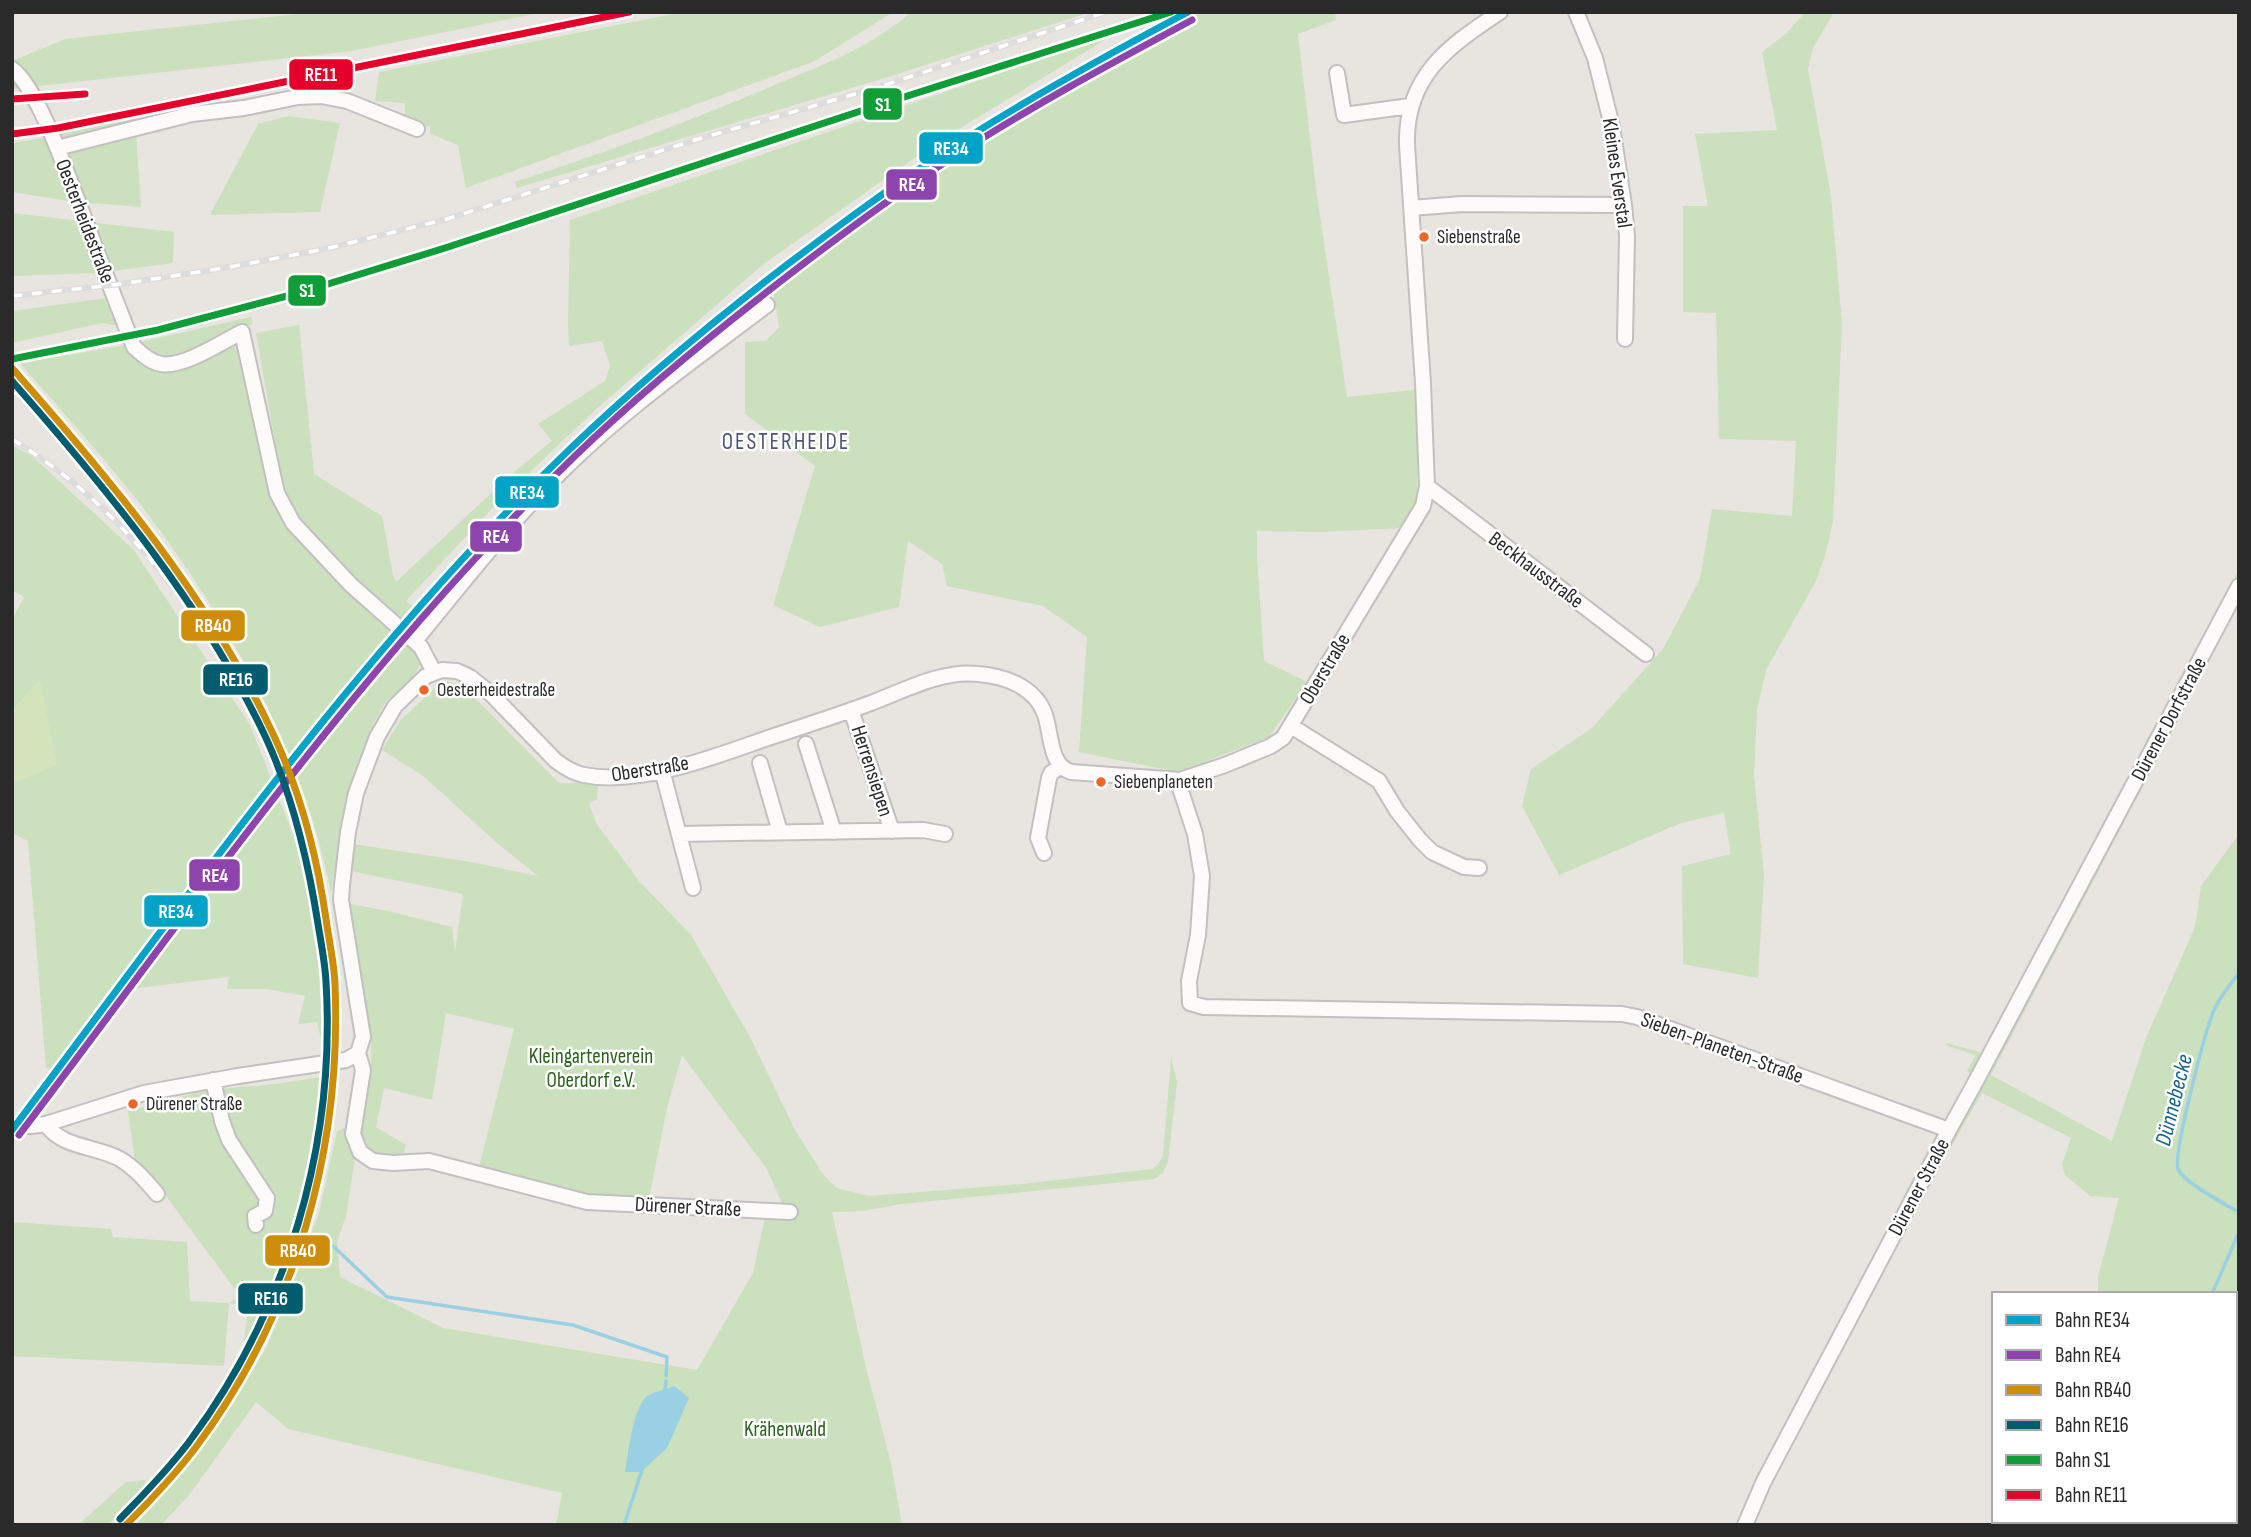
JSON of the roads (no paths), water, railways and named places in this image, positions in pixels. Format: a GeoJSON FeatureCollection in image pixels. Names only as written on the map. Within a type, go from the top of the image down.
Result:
{"type":"FeatureCollection","features":[{"type":"Feature","properties":{"kind":"street"},"geometry":{"type":"LineString","coordinates":[[1337,73],[1344,115],[1410,106],[1423,79],[1436,61],[1466,33],[1500,12]]}},
{"type":"Feature","properties":{"kind":"street","name":"Kleines Everstal"},"geometry":{"type":"LineString","coordinates":[[1576,12],[1595,58],[1612,126],[1624,205],[1627,236],[1625,339]]}},
{"type":"Feature","properties":{"kind":"street","name":"Oesterheidestraße"},"geometry":{"type":"LineString","coordinates":[[12,69],[21,75],[29,87],[57,148],[134,347],[147,359],[162,364],[180,363],[242,332],[277,492],[293,523],[351,585],[421,647],[434,672]]}},
{"type":"Feature","properties":{"kind":"street","name":"Oesterheidestraße"},"geometry":{"type":"LineString","coordinates":[[57,148],[192,114],[244,108],[298,97],[321,96],[347,101],[416,129]]}},
{"type":"Feature","properties":{"kind":"street","name":"Oberstraße"},"geometry":{"type":"LineString","coordinates":[[434,672],[457,671],[478,683],[556,761],[583,775],[623,777],[756,755],[851,710],[926,682],[951,675],[976,673],[993,676],[1024,688],[1035,697],[1044,712],[1057,760],[1060,766],[1071,772],[1180,780],[1271,746],[1283,738],[1291,726],[1423,506],[1427,486],[1423,383],[1406,126],[1410,106]]}},
{"type":"Feature","properties":{"kind":"street"},"geometry":{"type":"LineString","coordinates":[[1412,208],[1462,204],[1624,205]]}},
{"type":"Feature","properties":{"kind":"street"},"geometry":{"type":"LineString","coordinates":[[415,641],[492,546],[564,469],[603,433],[767,305]]}},
{"type":"Feature","properties":{"kind":"street","name":"Beckhausstraße"},"geometry":{"type":"LineString","coordinates":[[1427,486],[1646,654]]}},
{"type":"Feature","properties":{"kind":"street","name":"Dürener Dorfstraße"},"geometry":{"type":"LineString","coordinates":[[2099,852],[2239,586]]}},
{"type":"Feature","properties":{"kind":"street"},"geometry":{"type":"LineString","coordinates":[[12,1126],[46,1124],[144,1093],[346,1060],[358,1053],[363,1037],[341,900],[356,793],[377,737],[396,706],[418,683],[434,672]]}},
{"type":"Feature","properties":{"kind":"street","name":"Herrensiepen"},"geometry":{"type":"LineString","coordinates":[[851,710],[892,831]]}},
{"type":"Feature","properties":{"kind":"street"},"geometry":{"type":"LineString","coordinates":[[1291,726],[1379,781],[1397,811],[1432,852],[1464,867],[1479,868]]}},
{"type":"Feature","properties":{"kind":"street"},"geometry":{"type":"LineString","coordinates":[[806,744],[834,832]]}},
{"type":"Feature","properties":{"kind":"street"},"geometry":{"type":"LineString","coordinates":[[756,755],[780,832]]}},
{"type":"Feature","properties":{"kind":"street"},"geometry":{"type":"LineString","coordinates":[[1044,853],[1038,838],[1048,778],[1060,766]]}},
{"type":"Feature","properties":{"kind":"street"},"geometry":{"type":"LineString","coordinates":[[662,771],[693,888]]}},
{"type":"Feature","properties":{"kind":"street","name":"Sieben-Planeten-Straße"},"geometry":{"type":"LineString","coordinates":[[1180,780],[1200,856],[1202,876],[1198,935],[1189,981],[1190,1003],[1204,1007],[1622,1014],[1637,1017],[1949,1130]]}},
{"type":"Feature","properties":{"kind":"street","name":"Herrensiepen"},"geometry":{"type":"LineString","coordinates":[[679,834],[923,830],[945,834]]}},
{"type":"Feature","properties":{"kind":"street","name":"Dürener Straße"},"geometry":{"type":"LineString","coordinates":[[1745,1525],[1763,1483],[2099,852]]}},
{"type":"Feature","properties":{"kind":"street","name":"Dürener Straße"},"geometry":{"type":"LineString","coordinates":[[358,1053],[363,1070],[353,1135],[360,1152],[373,1161],[429,1161],[587,1202],[790,1212]]}},
{"type":"Feature","properties":{"kind":"street"},"geometry":{"type":"LineString","coordinates":[[213,1080],[229,1140],[267,1198],[267,1206],[256,1216],[256,1224]]}},
{"type":"Feature","properties":{"kind":"street"},"geometry":{"type":"LineString","coordinates":[[46,1124],[60,1138],[118,1158],[130,1166],[157,1194]]}},
{"type":"Feature","properties":{"kind":"water"},"geometry":{"type":"Polygon","coordinates":[[[674,1386],[689,1398],[667,1448],[641,1472],[625,1472],[632,1432],[642,1402],[650,1394],[674,1386]]]}},
{"type":"Feature","properties":{"kind":"waterway","name":"Dünnebecke"},"geometry":{"type":"LineString","coordinates":[[2239,973],[2220,999],[2211,1020],[2191,1090],[2178,1158],[2178,1169],[2188,1180],[2239,1212]]}},
{"type":"Feature","properties":{"kind":"waterway","name":"Dünnebecke"},"geometry":{"type":"LineString","coordinates":[[2213,1292],[2239,1232]]}},
{"type":"Feature","properties":{"kind":"waterway"},"geometry":{"type":"LineString","coordinates":[[333,1246],[387,1297],[573,1325],[667,1357],[666,1376]]}},
{"type":"Feature","properties":{"kind":"waterway"},"geometry":{"type":"LineString","coordinates":[[664,1396],[666,1381]]}},
{"type":"Feature","properties":{"kind":"waterway","name":"Dünnebecke"},"geometry":{"type":"LineString","coordinates":[[2237,1432],[2239,1436]]}},
{"type":"Feature","properties":{"kind":"waterway"},"geometry":{"type":"LineString","coordinates":[[624,1525],[642,1470]]}},
{"type":"Feature","properties":{"kind":"railway"},"geometry":{"type":"LineString","coordinates":[[12,296],[121,284],[224,268],[325,249],[447,219],[695,140],[876,88],[1106,12]]}},
{"type":"Feature","properties":{"kind":"railway"},"geometry":{"type":"LineString","coordinates":[[12,389],[73,454]]}},
{"type":"Feature","properties":{"kind":"railway"},"geometry":{"type":"LineString","coordinates":[[12,439],[84,491],[124,530],[181,598]]}},
{"type":"Feature","properties":{"kind":"rail line","name":"RE11"},"geometry":{"type":"LineString","coordinates":[[12,134],[58,128],[629,12]]}},
{"type":"Feature","properties":{"kind":"rail line","name":"S1"},"geometry":{"type":"LineString","coordinates":[[12,359],[158,330],[302,292],[1171,12]]}},
{"type":"Feature","properties":{"kind":"rail line","name":"RE34"},"geometry":{"type":"LineString","coordinates":[[12,1130],[210,865],[347,692],[493,526],[571,448],[702,332],[883,194],[1004,115],[1188,12]]}},
{"type":"Feature","properties":{"kind":"rail line","name":"RE4"},"geometry":{"type":"LineString","coordinates":[[19,1135],[217,871],[354,698],[499,533],[576,455],[627,407],[707,339],[888,201],[1009,122],[1192,20]]}},
{"type":"Feature","properties":{"kind":"rail line","name":"RE11"},"geometry":{"type":"LineString","coordinates":[[12,99],[85,94]]}},
{"type":"Feature","properties":{"kind":"rail line","name":"RB40"},"geometry":{"type":"LineString","coordinates":[[12,368],[86,453],[156,543],[221,637],[249,686],[284,758],[307,826],[322,895],[334,976],[335,1046],[330,1107],[320,1168],[306,1227],[286,1285],[261,1341],[231,1395],[188,1457],[126,1525]]}},
{"type":"Feature","properties":{"kind":"rail line","name":"RE16"},"geometry":{"type":"LineString","coordinates":[[12,381],[152,551],[214,642],[241,689],[276,760],[292,806],[309,876],[325,975],[327,1043],[323,1104],[313,1165],[298,1224],[278,1282],[253,1338],[223,1391],[181,1452],[120,1519]]}},
{"type":"Feature","properties":{"kind":"place","name":"Siebenstraße"},"geometry":{"type":"Point","coordinates":[1424,237]}},
{"type":"Feature","properties":{"kind":"place","name":"Oesterheidestraße"},"geometry":{"type":"Point","coordinates":[424,690]}},
{"type":"Feature","properties":{"kind":"place","name":"Siebenplaneten"},"geometry":{"type":"Point","coordinates":[1101,782]}},
{"type":"Feature","properties":{"kind":"place","name":"Dürener Straße"},"geometry":{"type":"Point","coordinates":[133,1104]}},
{"type":"Feature","properties":{"kind":"district","name":"OESTERHEIDE"},"geometry":{"type":"Point","coordinates":[786,442]}},
{"type":"Feature","properties":{"kind":"park label","name":"Kleingartenverein Oberdorf e.V."},"geometry":{"type":"Point","coordinates":[591,1068]}},
{"type":"Feature","properties":{"kind":"park label","name":"Krähenwald"},"geometry":{"type":"Point","coordinates":[785,1429]}}]}
